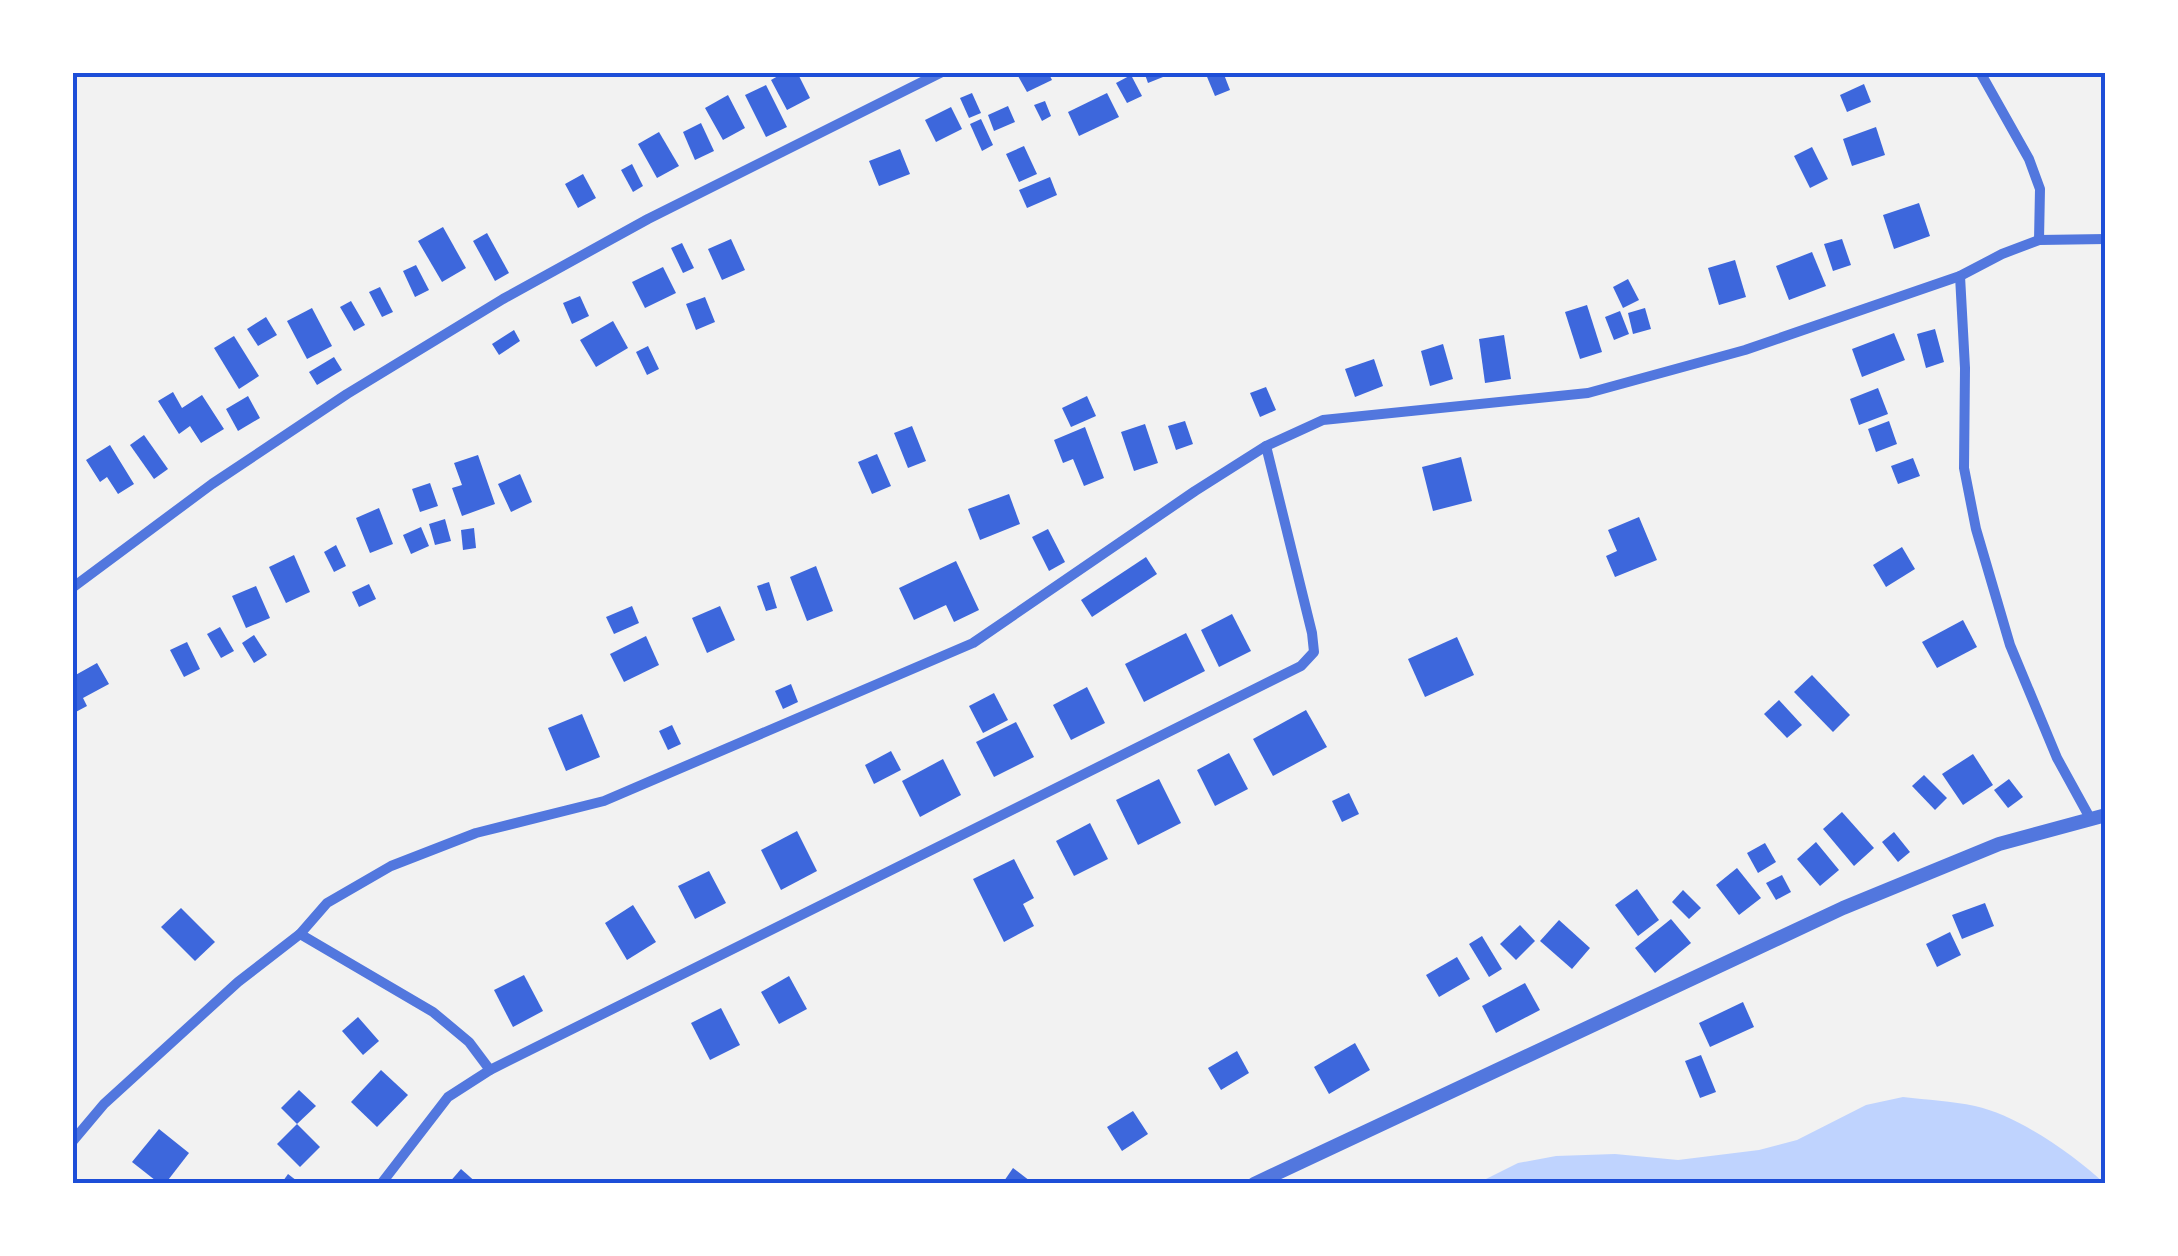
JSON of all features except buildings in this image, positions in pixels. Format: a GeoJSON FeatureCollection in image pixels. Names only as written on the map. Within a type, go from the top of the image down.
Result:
{"type":"FeatureCollection","features":[{"type":"Feature","properties":{"kind":"street"},"geometry":{"type":"LineString","coordinates":[[72,588],[212,484],[347,394],[504,298],[648,219],[942,72]]}},
{"type":"Feature","properties":{"kind":"street"},"geometry":{"type":"LineString","coordinates":[[1980,72],[2035,174],[2040,189],[2039,240]]}},
{"type":"Feature","properties":{"kind":"street"},"geometry":{"type":"LineString","coordinates":[[72,1142],[118,1092],[238,982],[300,934],[328,903],[392,866],[476,833],[604,801],[972,643],[1195,491],[1266,446],[1323,420],[1588,393],[1745,350],[1960,276],[2039,240],[2106,238]]}},
{"type":"Feature","properties":{"kind":"street"},"geometry":{"type":"LineString","coordinates":[[1254,1184],[1843,908],[1999,844],[2098,816],[2057,758],[2010,645],[1976,529],[1964,468],[1965,368],[1960,276]]}},
{"type":"Feature","properties":{"kind":"street"},"geometry":{"type":"LineString","coordinates":[[382,1184],[448,1098],[490,1070],[1301,666],[1314,652],[1312,633],[1266,446]]}},
{"type":"Feature","properties":{"kind":"street"},"geometry":{"type":"LineString","coordinates":[[300,934],[433,1012],[470,1042],[490,1070]]}},
{"type":"Feature","properties":{"kind":"water"},"geometry":{"type":"Polygon","coordinates":[[[1903,1097],[1975,1106],[2009,1118],[2061,1148],[2104,1183],[1478,1183],[1518,1163],[1556,1156],[1615,1154],[1678,1160],[1759,1150],[1797,1140],[1866,1105],[1903,1097]]]}}]}
